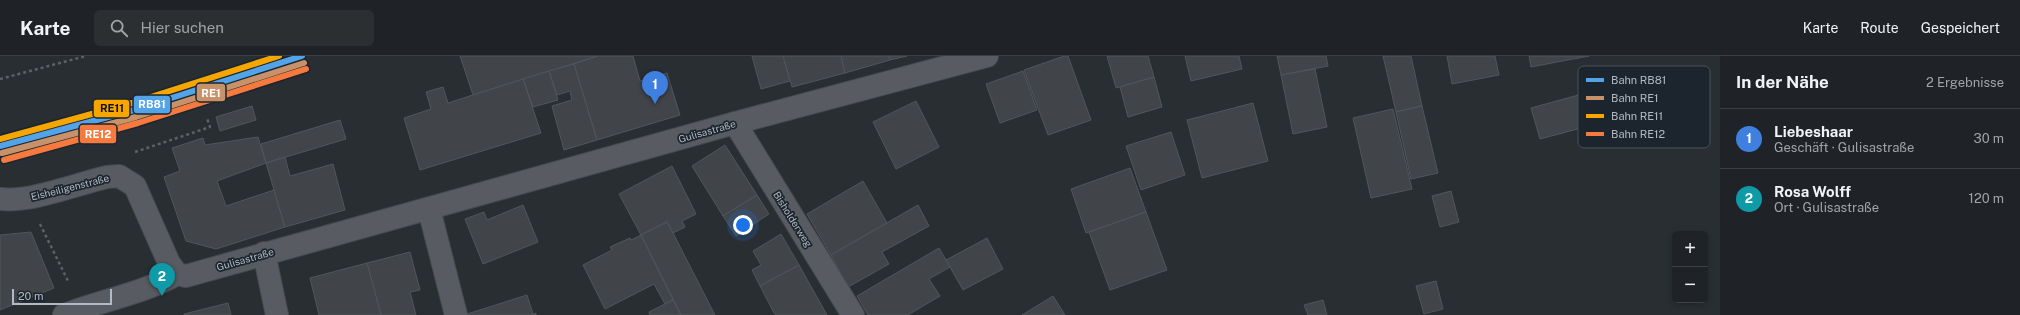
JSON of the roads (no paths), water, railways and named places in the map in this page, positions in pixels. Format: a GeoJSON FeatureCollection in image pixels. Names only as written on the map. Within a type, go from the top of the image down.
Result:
{"type":"FeatureCollection","features":[{"type":"Feature","properties":{"kind":"street","name":"Gulisastraße"},"geometry":{"type":"LineString","coordinates":[[72,312],[163,282],[177,274],[186,276],[264,253],[429,209],[735,123],[986,56]]}},
{"type":"Feature","properties":{"kind":"street","name":"Bisholderweg"},"geometry":{"type":"LineString","coordinates":[[735,123],[853,315]]}},
{"type":"Feature","properties":{"kind":"street","name":"Eisheiligenstraße"},"geometry":{"type":"LineString","coordinates":[[0,199],[11,200],[27,198],[107,176],[119,176],[135,186],[169,263],[177,274]]}},
{"type":"Feature","properties":{"kind":"street"},"geometry":{"type":"LineString","coordinates":[[429,209],[456,315]]}},
{"type":"Feature","properties":{"kind":"street"},"geometry":{"type":"LineString","coordinates":[[264,253],[276,315]]}},
{"type":"Feature","properties":{"kind":"rail line","name":"RE11"},"geometry":{"type":"LineString","coordinates":[[0,139],[132,103],[279,56]]}},
{"type":"Feature","properties":{"kind":"rail line","name":"RB81"},"geometry":{"type":"LineString","coordinates":[[0,146],[134,110],[302,56]]}},
{"type":"Feature","properties":{"kind":"rail line","name":"RE1"},"geometry":{"type":"LineString","coordinates":[[2,153],[136,117],[304,63]]}},
{"type":"Feature","properties":{"kind":"rail line","name":"RE12"},"geometry":{"type":"LineString","coordinates":[[4,160],[138,123],[306,69]]}},
{"type":"Feature","properties":{"kind":"place","name":"Liebeshaar"},"geometry":{"type":"Point","coordinates":[655,104]}},
{"type":"Feature","properties":{"kind":"place","name":"Rosa Wolff"},"geometry":{"type":"Point","coordinates":[162,296]}}]}
